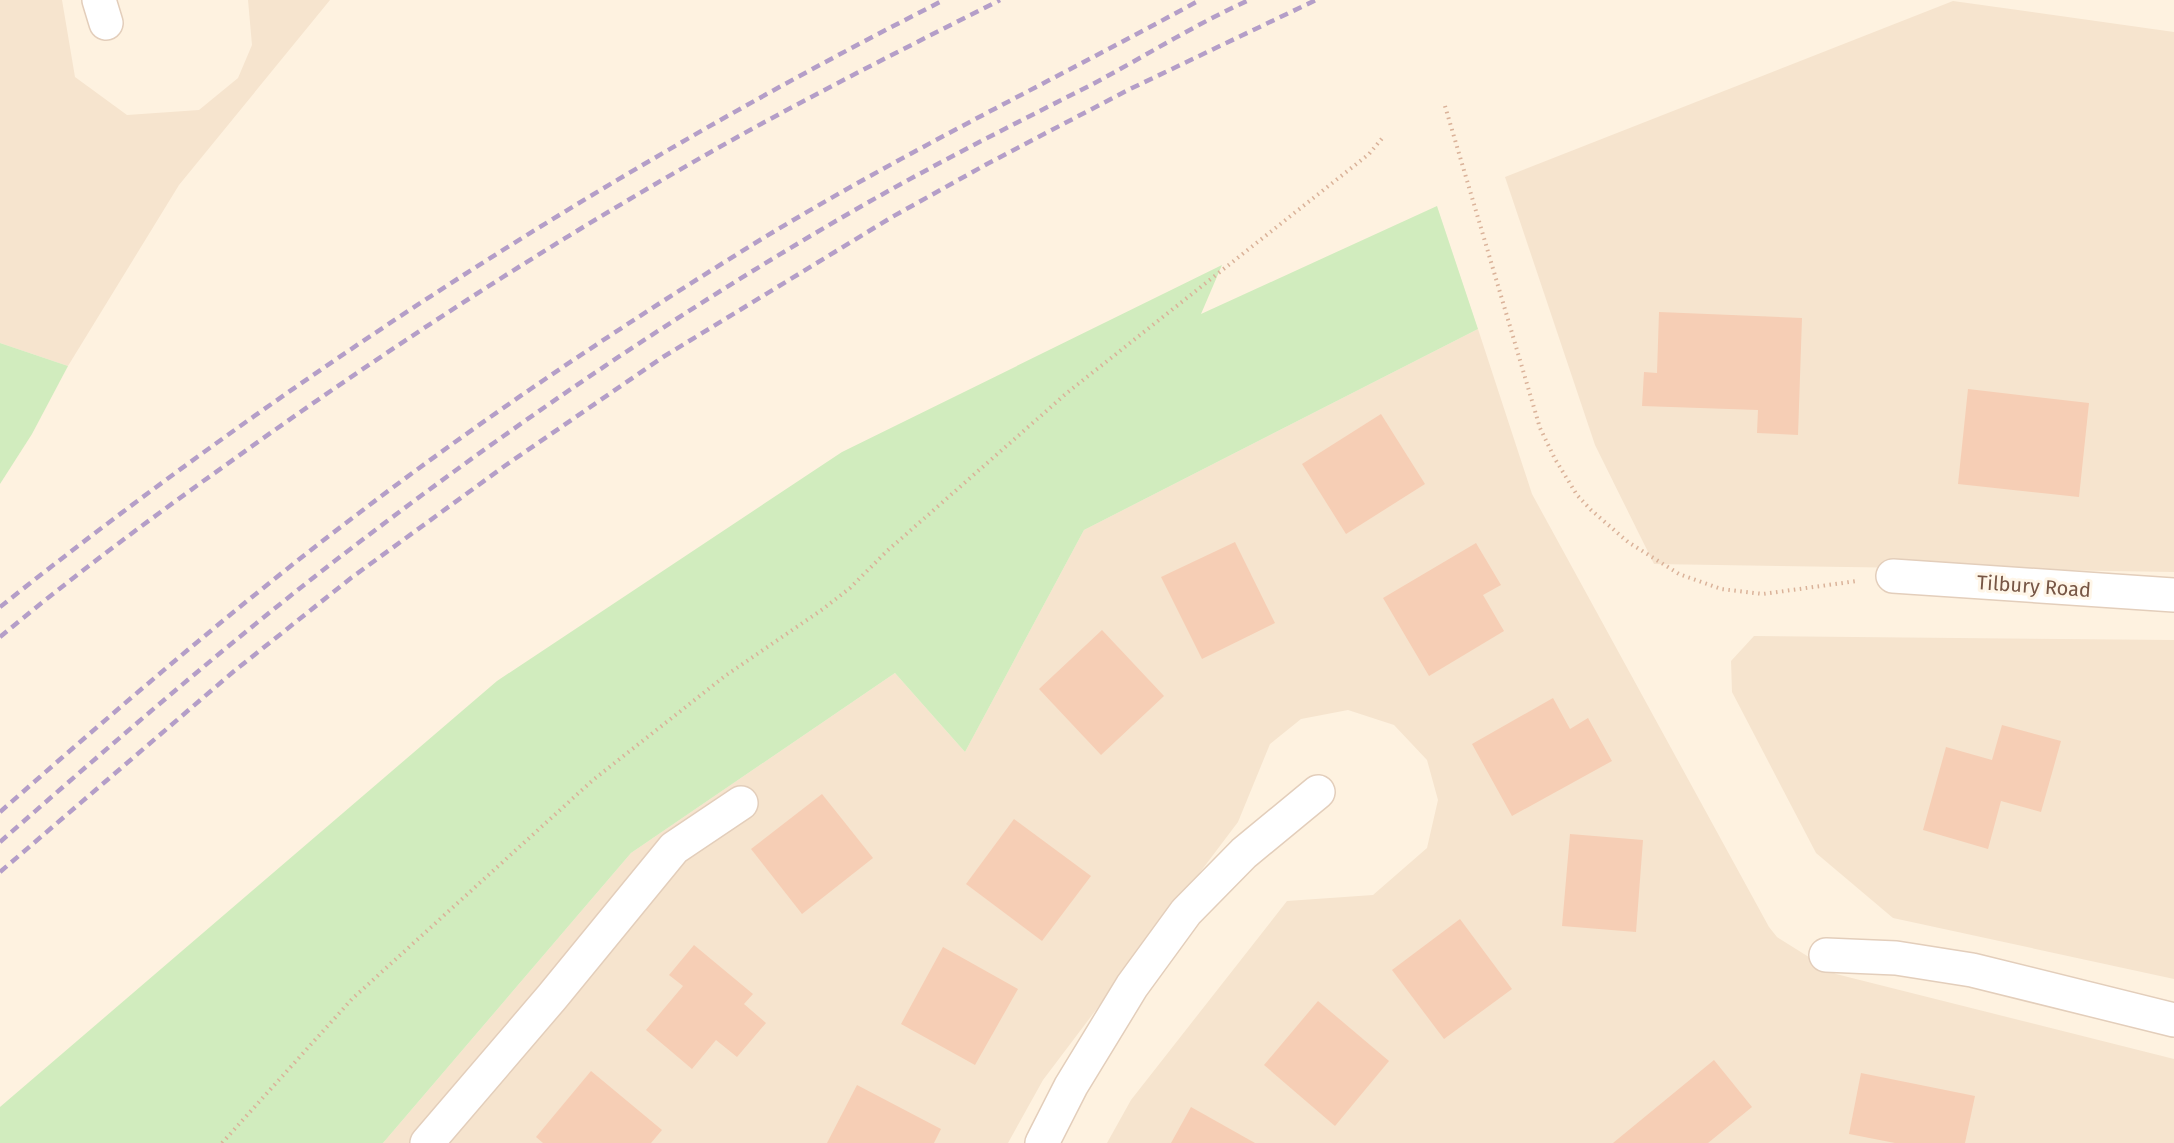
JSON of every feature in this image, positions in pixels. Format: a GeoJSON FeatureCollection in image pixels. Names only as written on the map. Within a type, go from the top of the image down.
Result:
{"type":"FeatureCollection","features":[{"type":"Feature","properties":{"kind":"street","name":"Tilbury Road"},"geometry":{"type":"LineString","coordinates":[[1893,576],[2174,595]]}},
{"type":"Feature","properties":{"kind":"street"},"geometry":{"type":"LineString","coordinates":[[1042,1143],[1071,1086],[1132,986],[1186,912],[1244,853],[1318,792]]}},
{"type":"Feature","properties":{"kind":"street"},"geometry":{"type":"LineString","coordinates":[[427,1143],[552,997],[674,848],[741,803]]}},
{"type":"Feature","properties":{"kind":"street"},"geometry":{"type":"LineString","coordinates":[[1826,955],[1896,958],[1972,969],[2174,1020]]}},
{"type":"Feature","properties":{"kind":"path"},"geometry":{"type":"LineString","coordinates":[[1445,106],[1540,428],[1577,495],[1591,510],[1628,542],[1679,574],[1721,589],[1763,594],[1893,576]]}},
{"type":"Feature","properties":{"kind":"path"},"geometry":{"type":"LineString","coordinates":[[222,1143],[352,999],[592,780],[725,676],[850,588],[887,551],[1050,407],[1369,153],[1384,136]]}},
{"type":"Feature","properties":{"kind":"shaded area"},"geometry":{"type":"Polygon","coordinates":[[[0,0],[62,0],[75,77],[127,115],[199,110],[238,78],[252,45],[248,0],[330,0],[179,185],[68,366],[0,343],[0,0]]]}},
{"type":"Feature","properties":{"kind":"shaded area"},"geometry":{"type":"Polygon","coordinates":[[[1953,1],[2174,32],[2174,572],[1654,564],[1595,445],[1505,177],[1953,1]]]}},
{"type":"Feature","properties":{"kind":"shaded area"},"geometry":{"type":"Polygon","coordinates":[[[1478,329],[1532,494],[1769,927],[1777,937],[1836,974],[2174,1059],[2174,1143],[1107,1143],[1131,1100],[1287,901],[1373,895],[1427,848],[1438,800],[1427,760],[1394,725],[1348,710],[1301,719],[1270,744],[1238,822],[1043,1080],[1008,1143],[383,1143],[631,853],[895,673],[965,752],[1084,530],[1478,329]]]}},
{"type":"Feature","properties":{"kind":"shaded area"},"geometry":{"type":"Polygon","coordinates":[[[1754,636],[2174,640],[2174,979],[1893,918],[1816,853],[1732,692],[1731,661],[1754,636]]]}},
{"type":"Feature","properties":{"kind":"green space"},"geometry":{"type":"Polygon","coordinates":[[[1437,206],[1478,329],[1084,530],[965,752],[895,673],[631,853],[383,1143],[0,1143],[0,1107],[497,681],[842,452],[1222,265],[1201,314],[1437,206]]]}},
{"type":"Feature","properties":{"kind":"green space"},"geometry":{"type":"Polygon","coordinates":[[[0,343],[68,366],[32,434],[0,484],[0,343]]]}},
{"type":"Feature","properties":{"kind":"building"},"geometry":{"type":"Polygon","coordinates":[[[1659,312],[1802,318],[1798,435],[1757,433],[1758,410],[1642,406],[1644,372],[1657,373],[1659,312]]]}},
{"type":"Feature","properties":{"kind":"building"},"geometry":{"type":"Polygon","coordinates":[[[1968,389],[2089,403],[2079,497],[1958,484],[1968,389]]]}},
{"type":"Feature","properties":{"kind":"building"},"geometry":{"type":"Polygon","coordinates":[[[1381,414],[1425,484],[1346,534],[1302,464],[1381,414]]]}},
{"type":"Feature","properties":{"kind":"building"},"geometry":{"type":"Polygon","coordinates":[[[1235,542],[1275,623],[1202,659],[1161,577],[1235,542]]]}},
{"type":"Feature","properties":{"kind":"building"},"geometry":{"type":"Polygon","coordinates":[[[1476,543],[1501,585],[1483,595],[1504,631],[1429,676],[1383,598],[1476,543]]]}},
{"type":"Feature","properties":{"kind":"building"},"geometry":{"type":"Polygon","coordinates":[[[1102,630],[1164,696],[1101,755],[1039,689],[1102,630]]]}},
{"type":"Feature","properties":{"kind":"building"},"geometry":{"type":"Polygon","coordinates":[[[1553,698],[1570,729],[1588,718],[1612,761],[1512,816],[1472,744],[1553,698]]]}},
{"type":"Feature","properties":{"kind":"building"},"geometry":{"type":"Polygon","coordinates":[[[2002,725],[2061,741],[2041,812],[2001,801],[1988,849],[1923,830],[1946,747],[1992,760],[2002,725]]]}},
{"type":"Feature","properties":{"kind":"building"},"geometry":{"type":"Polygon","coordinates":[[[822,794],[873,858],[802,914],[751,849],[822,794]]]}},
{"type":"Feature","properties":{"kind":"building"},"geometry":{"type":"Polygon","coordinates":[[[1014,819],[1091,876],[1042,941],[966,884],[1014,819]]]}},
{"type":"Feature","properties":{"kind":"building"},"geometry":{"type":"Polygon","coordinates":[[[1570,834],[1643,840],[1636,932],[1562,926],[1570,834]]]}},
{"type":"Feature","properties":{"kind":"building"},"geometry":{"type":"Polygon","coordinates":[[[1460,919],[1512,989],[1444,1039],[1392,970],[1460,919]]]}},
{"type":"Feature","properties":{"kind":"building"},"geometry":{"type":"Polygon","coordinates":[[[694,945],[753,994],[744,1004],[766,1023],[737,1057],[716,1040],[692,1069],[646,1030],[683,986],[669,975],[694,945]]]}},
{"type":"Feature","properties":{"kind":"building"},"geometry":{"type":"Polygon","coordinates":[[[943,947],[1018,989],[975,1065],[901,1024],[943,947]]]}},
{"type":"Feature","properties":{"kind":"building"},"geometry":{"type":"Polygon","coordinates":[[[1318,1001],[1389,1061],[1335,1126],[1264,1065],[1318,1001]]]}},
{"type":"Feature","properties":{"kind":"building"},"geometry":{"type":"Polygon","coordinates":[[[1714,1060],[1752,1107],[1708,1143],[1613,1143],[1714,1060]]]}},
{"type":"Feature","properties":{"kind":"building"},"geometry":{"type":"Polygon","coordinates":[[[591,1071],[662,1130],[651,1143],[543,1143],[536,1137],[591,1071]]]}},
{"type":"Feature","properties":{"kind":"building"},"geometry":{"type":"Polygon","coordinates":[[[1861,1073],[1975,1096],[1965,1143],[1895,1143],[1849,1134],[1861,1073]]]}},
{"type":"Feature","properties":{"kind":"building"},"geometry":{"type":"Polygon","coordinates":[[[857,1085],[941,1129],[934,1143],[827,1143],[857,1085]]]}},
{"type":"Feature","properties":{"kind":"building"},"geometry":{"type":"Polygon","coordinates":[[[1191,1107],[1255,1143],[1171,1143],[1191,1107]]]}},
{"type":"Feature","properties":{"kind":"railway"},"geometry":{"type":"LineString","coordinates":[[0,607],[224,437],[457,280],[576,205],[697,134],[819,65],[944,0]]}},
{"type":"Feature","properties":{"kind":"railway"},"geometry":{"type":"LineString","coordinates":[[0,637],[82,571],[286,422],[542,252],[741,135],[1000,0]]}},
{"type":"Feature","properties":{"kind":"railway"},"geometry":{"type":"LineString","coordinates":[[0,812],[132,697],[267,585],[405,478],[546,378],[739,253],[852,186],[1200,0]]}},
{"type":"Feature","properties":{"kind":"railway"},"geometry":{"type":"LineString","coordinates":[[0,842],[184,683],[326,568],[493,443],[615,359],[677,318],[867,203],[1249,0]]}},
{"type":"Feature","properties":{"kind":"railway"},"geometry":{"type":"LineString","coordinates":[[0,872],[233,672],[351,578],[506,465],[663,357],[892,217],[987,164],[1128,90],[1316,0]]}}]}
